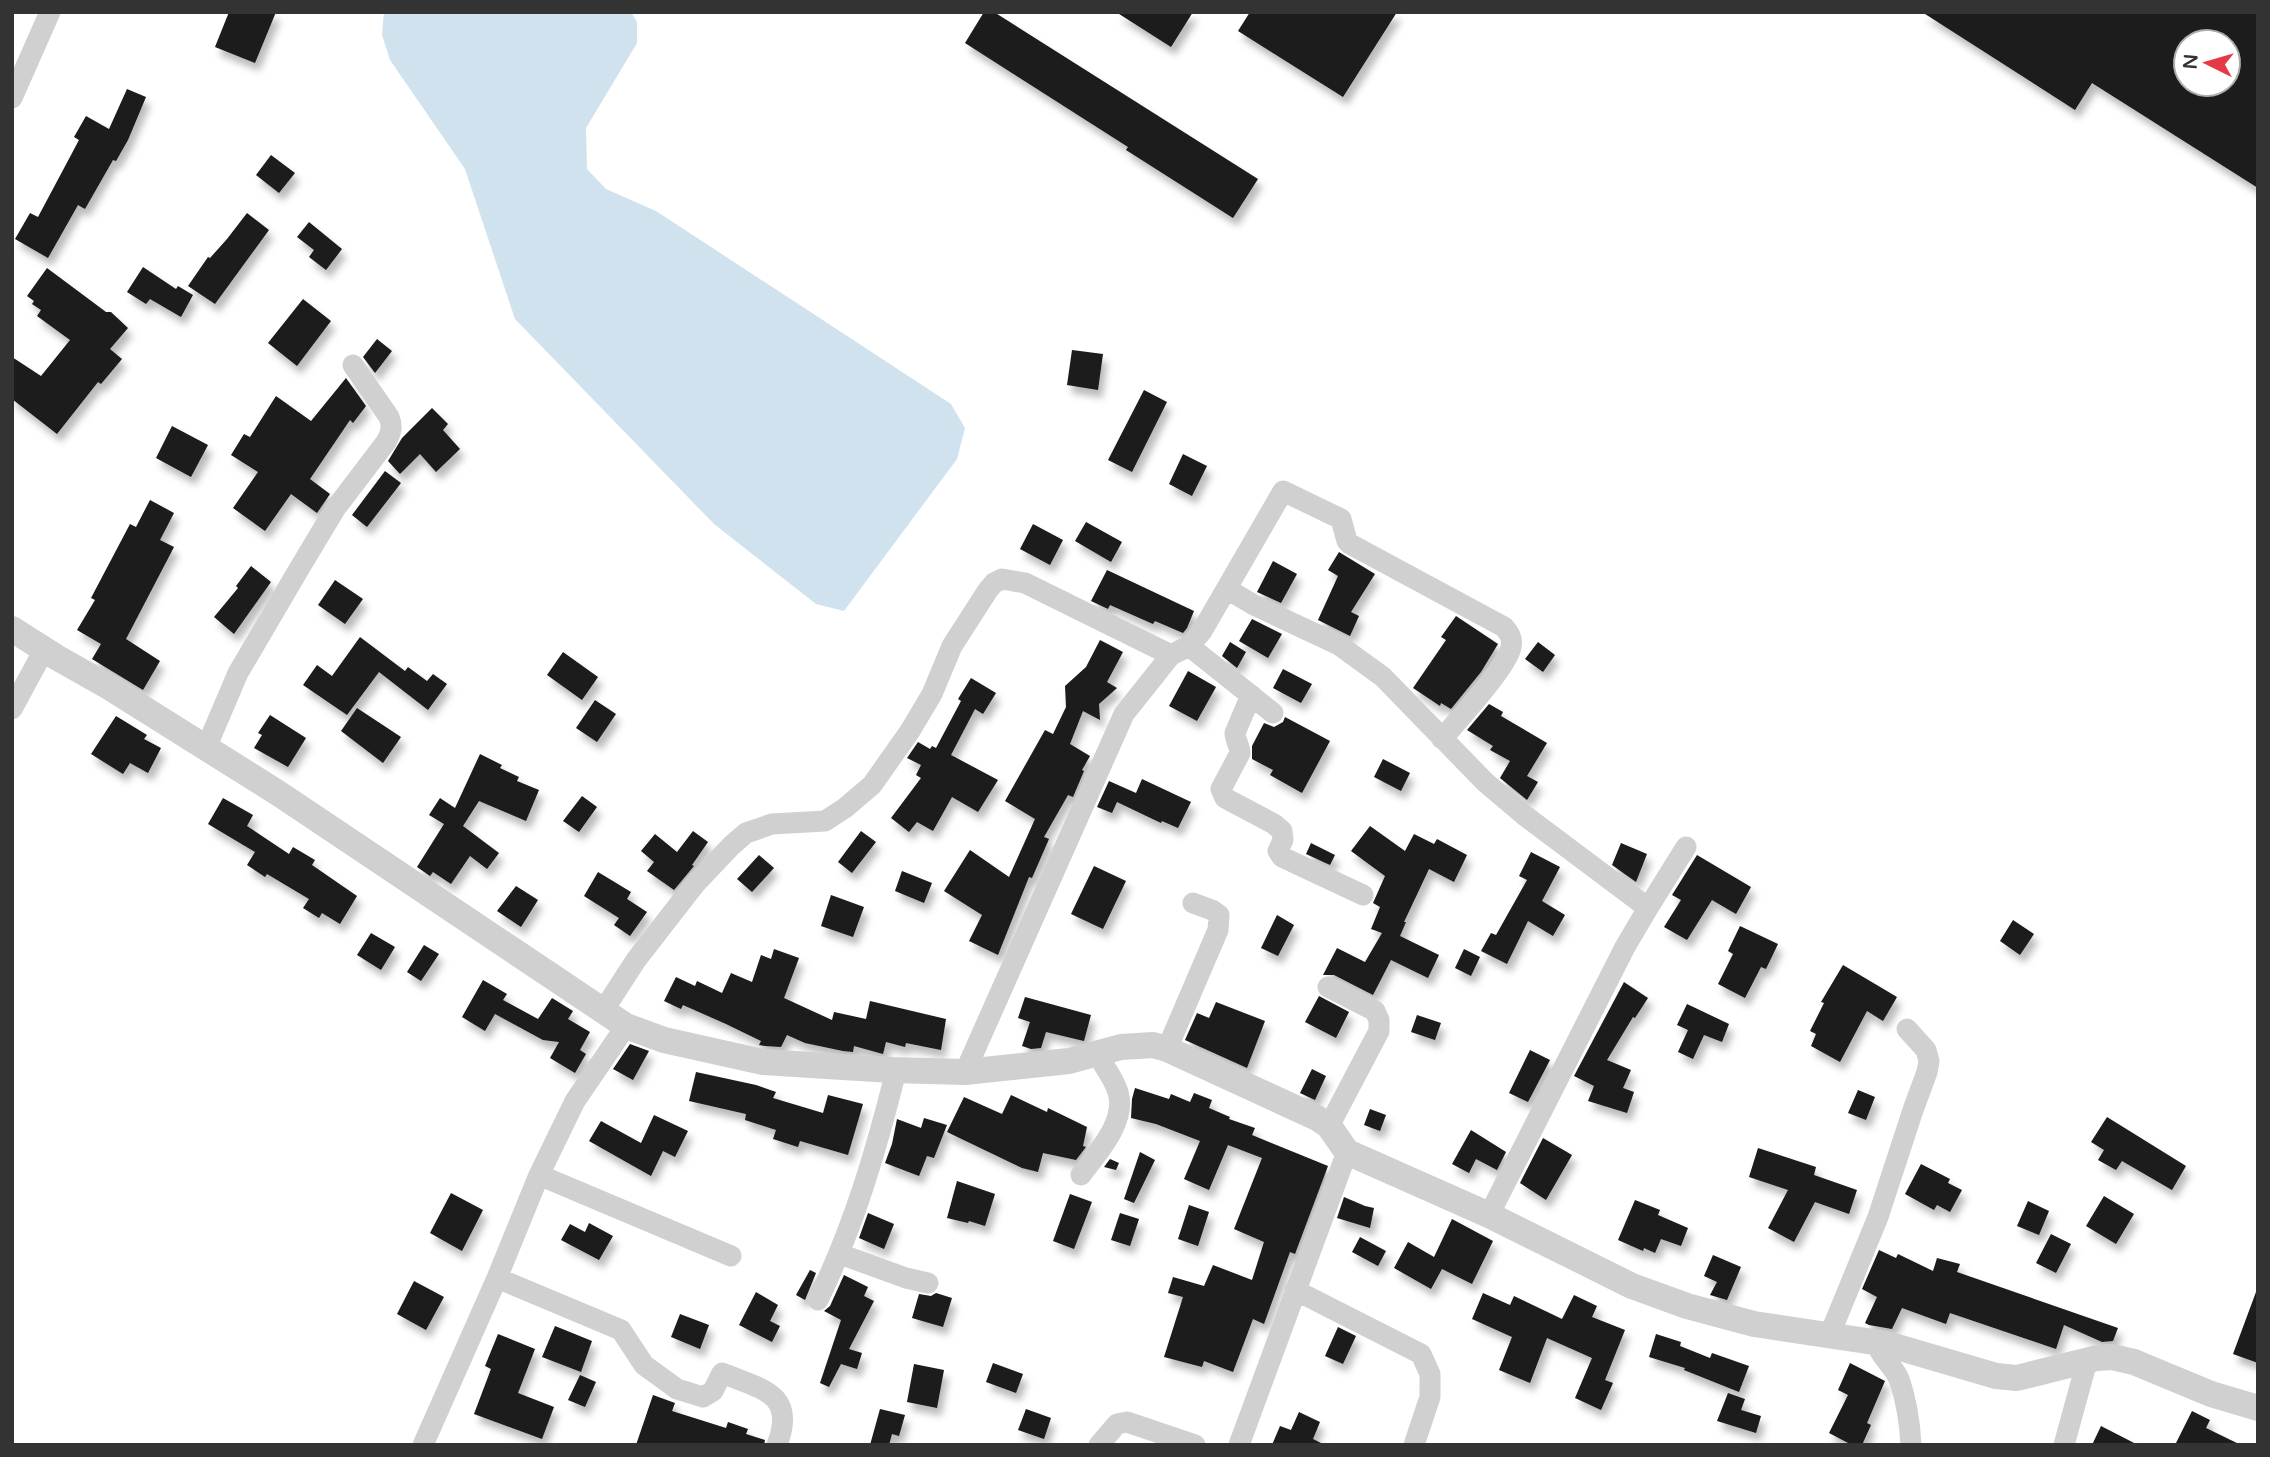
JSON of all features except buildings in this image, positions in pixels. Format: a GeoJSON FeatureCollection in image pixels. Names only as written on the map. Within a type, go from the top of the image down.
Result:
{"type":"FeatureCollection","features":[{"type":"Feature","properties":{"kind":"street"},"geometry":{"type":"LineString","coordinates":[[12,97],[50,12]]}},
{"type":"Feature","properties":{"kind":"street"},"geometry":{"type":"LineString","coordinates":[[206,748],[238,673],[285,592],[335,509],[391,433],[389,417],[353,365]]}},
{"type":"Feature","properties":{"kind":"street"},"geometry":{"type":"LineString","coordinates":[[965,1072],[1124,713],[1211,617],[1283,491],[1341,519],[1350,544],[1504,627],[1511,635],[1512,646],[1497,671],[1442,739]]}},
{"type":"Feature","properties":{"kind":"street"},"geometry":{"type":"LineString","coordinates":[[603,1011],[636,961],[695,884],[730,846],[746,833],[772,824],[825,821],[872,785],[932,694],[952,646],[988,590],[998,580],[1025,583],[1180,650],[1251,695],[1273,713]]}},
{"type":"Feature","properties":{"kind":"street"},"geometry":{"type":"LineString","coordinates":[[1227,589],[1254,605],[1339,645],[1383,677],[1485,782],[1524,815],[1648,908]]}},
{"type":"Feature","properties":{"kind":"street"},"geometry":{"type":"LineString","coordinates":[[12,629],[278,793],[626,1026],[664,1040],[763,1062],[896,1071],[965,1072],[1069,1061],[1121,1047],[1153,1045],[1308,1113],[1329,1126],[1347,1152],[1489,1216],[1632,1286],[1687,1306],[1754,1324],[1876,1342],[1996,1376],[2017,1378],[2112,1357],[2134,1362],[2211,1394],[2258,1408]]}},
{"type":"Feature","properties":{"kind":"street"},"geometry":{"type":"LineString","coordinates":[[12,709],[44,650]]}},
{"type":"Feature","properties":{"kind":"street"},"geometry":{"type":"LineString","coordinates":[[1251,695],[1235,733],[1240,753],[1222,789],[1222,795],[1282,831],[1283,840],[1278,851],[1282,857],[1363,895]]}},
{"type":"Feature","properties":{"kind":"street"},"geometry":{"type":"LineString","coordinates":[[1489,1216],[1625,947],[1686,847]]}},
{"type":"Feature","properties":{"kind":"street"},"geometry":{"type":"LineString","coordinates":[[1167,1049],[1220,922],[1219,915],[1212,910],[1193,903]]}},
{"type":"Feature","properties":{"kind":"street"},"geometry":{"type":"LineString","coordinates":[[1328,987],[1375,1011],[1379,1020],[1379,1031],[1329,1126]]}},
{"type":"Feature","properties":{"kind":"street"},"geometry":{"type":"LineString","coordinates":[[423,1445],[539,1175],[575,1101],[626,1026]]}},
{"type":"Feature","properties":{"kind":"street"},"geometry":{"type":"LineString","coordinates":[[1830,1334],[1878,1217],[1927,1072],[1926,1051],[1907,1029]]}},
{"type":"Feature","properties":{"kind":"street"},"geometry":{"type":"LineString","coordinates":[[1081,1175],[1118,1118],[1119,1094],[1097,1054]]}},
{"type":"Feature","properties":{"kind":"street"},"geometry":{"type":"LineString","coordinates":[[818,1300],[839,1254],[869,1174],[896,1071]]}},
{"type":"Feature","properties":{"kind":"street"},"geometry":{"type":"LineString","coordinates":[[1239,1445],[1347,1152]]}},
{"type":"Feature","properties":{"kind":"street"},"geometry":{"type":"LineString","coordinates":[[539,1175],[731,1256]]}},
{"type":"Feature","properties":{"kind":"street"},"geometry":{"type":"LineString","coordinates":[[839,1254],[928,1283]]}},
{"type":"Feature","properties":{"kind":"street"},"geometry":{"type":"LineString","coordinates":[[497,1278],[621,1330],[643,1365],[677,1389],[704,1397],[713,1391],[722,1373],[774,1396],[785,1419],[777,1445]]}},
{"type":"Feature","properties":{"kind":"street"},"geometry":{"type":"LineString","coordinates":[[1295,1290],[1421,1354],[1430,1374],[1430,1397],[1414,1445]]}},
{"type":"Feature","properties":{"kind":"street"},"geometry":{"type":"LineString","coordinates":[[1876,1342],[1878,1350],[1893,1367],[1899,1380],[1912,1445]]}},
{"type":"Feature","properties":{"kind":"street"},"geometry":{"type":"LineString","coordinates":[[2064,1445],[2087,1361]]}},
{"type":"Feature","properties":{"kind":"street"},"geometry":{"type":"LineString","coordinates":[[1099,1445],[1117,1424],[1127,1422],[1195,1445]]}},
{"type":"Feature","properties":{"kind":"water"},"geometry":{"type":"Polygon","coordinates":[[[384,12],[631,12],[637,22],[637,43],[586,128],[587,169],[606,189],[656,211],[951,404],[965,428],[957,459],[844,611],[816,604],[714,524],[515,319],[465,169],[390,60],[382,35],[384,12]]]}}]}
